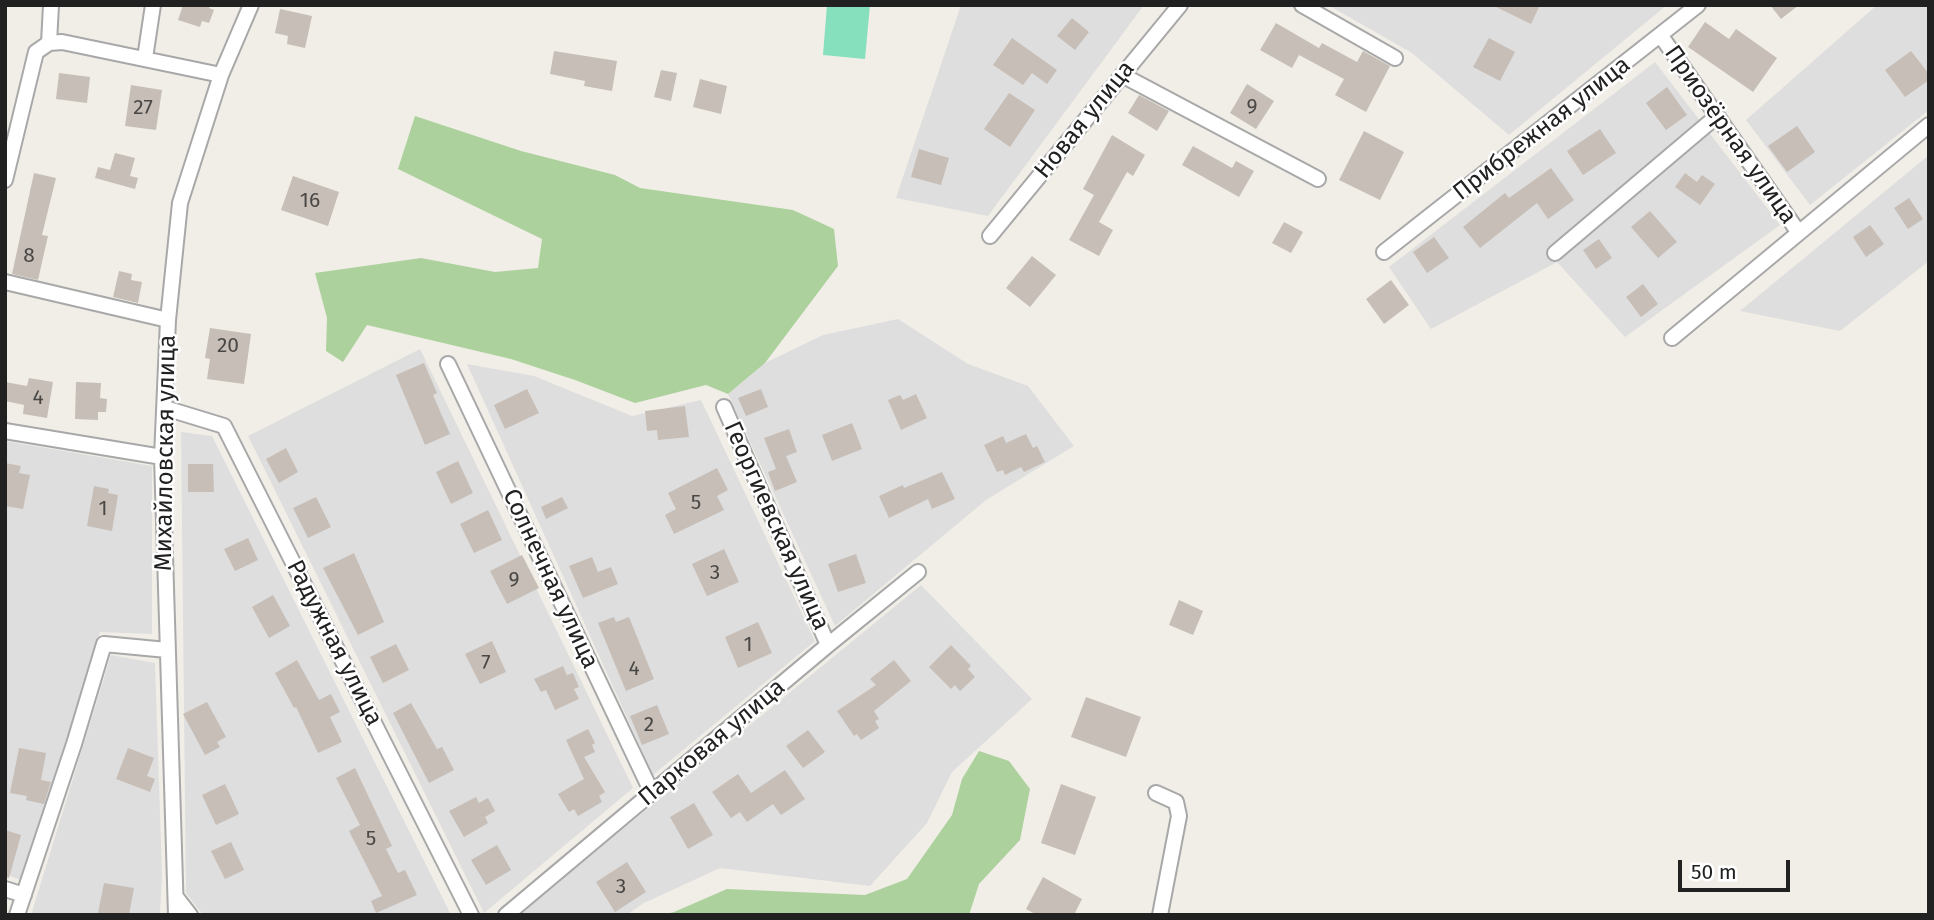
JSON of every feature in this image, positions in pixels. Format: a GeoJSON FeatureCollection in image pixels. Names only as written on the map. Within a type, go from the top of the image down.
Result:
{"type":"FeatureCollection","features":[{"type":"Feature","properties":{"kind":"street"},"geometry":{"type":"LineString","coordinates":[[49,43],[51,5]]}},
{"type":"Feature","properties":{"kind":"street"},"geometry":{"type":"LineString","coordinates":[[145,58],[153,5]]}},
{"type":"Feature","properties":{"kind":"street","name":"Михайловская улица"},"geometry":{"type":"LineString","coordinates":[[176,915],[162,457],[168,320],[180,202],[221,75],[251,5]]}},
{"type":"Feature","properties":{"kind":"street","name":"Новая улица"},"geometry":{"type":"LineString","coordinates":[[990,236],[1180,5]]}},
{"type":"Feature","properties":{"kind":"street"},"geometry":{"type":"LineString","coordinates":[[1302,5],[1395,58]]}},
{"type":"Feature","properties":{"kind":"street","name":"Прибрежная улица"},"geometry":{"type":"LineString","coordinates":[[1384,252],[1698,5]]}},
{"type":"Feature","properties":{"kind":"street","name":"Приозёрная улица"},"geometry":{"type":"LineString","coordinates":[[1661,36],[1799,233],[1929,125]]}},
{"type":"Feature","properties":{"kind":"street"},"geometry":{"type":"LineString","coordinates":[[5,180],[36,51],[49,43],[62,42],[221,75]]}},
{"type":"Feature","properties":{"kind":"street"},"geometry":{"type":"LineString","coordinates":[[1122,75],[1318,179]]}},
{"type":"Feature","properties":{"kind":"street"},"geometry":{"type":"LineString","coordinates":[[1555,253],[1717,117]]}},
{"type":"Feature","properties":{"kind":"street"},"geometry":{"type":"LineString","coordinates":[[1672,338],[1799,233]]}},
{"type":"Feature","properties":{"kind":"street"},"geometry":{"type":"LineString","coordinates":[[5,282],[168,320]]}},
{"type":"Feature","properties":{"kind":"street","name":"Солнечная улица"},"geometry":{"type":"LineString","coordinates":[[448,364],[652,793]]}},
{"type":"Feature","properties":{"kind":"street","name":"Георгиевская улица"},"geometry":{"type":"LineString","coordinates":[[724,407],[828,645]]}},
{"type":"Feature","properties":{"kind":"street","name":"Радужная улица"},"geometry":{"type":"LineString","coordinates":[[165,408],[223,426],[471,915]]}},
{"type":"Feature","properties":{"kind":"street"},"geometry":{"type":"LineString","coordinates":[[5,432],[162,457]]}},
{"type":"Feature","properties":{"kind":"street","name":"Парковая улица"},"geometry":{"type":"LineString","coordinates":[[506,915],[918,572]]}},
{"type":"Feature","properties":{"kind":"street"},"geometry":{"type":"LineString","coordinates":[[18,915],[104,644],[167,650]]}},
{"type":"Feature","properties":{"kind":"street"},"geometry":{"type":"LineString","coordinates":[[1156,793],[1176,802],[1179,816],[1160,915]]}},
{"type":"Feature","properties":{"kind":"street"},"geometry":{"type":"LineString","coordinates":[[5,889],[24,895]]}},
{"type":"Feature","properties":{"kind":"street"},"geometry":{"type":"LineString","coordinates":[[176,897],[190,915]]}},
{"type":"Feature","properties":{"kind":"shaded area"},"geometry":{"type":"Polygon","coordinates":[[[961,5],[1144,5],[988,216],[896,198],[961,5]]]}},
{"type":"Feature","properties":{"kind":"shaded area"},"geometry":{"type":"Polygon","coordinates":[[[1328,5],[1667,5],[1509,135],[1412,53],[1328,5]]]}},
{"type":"Feature","properties":{"kind":"shaded area"},"geometry":{"type":"Polygon","coordinates":[[[1877,5],[1929,5],[1929,110],[1810,205],[1746,120],[1877,5]]]}},
{"type":"Feature","properties":{"kind":"shaded area"},"geometry":{"type":"Polygon","coordinates":[[[1655,62],[1780,225],[1625,337],[1557,262],[1431,329],[1389,267],[1655,62]]]}},
{"type":"Feature","properties":{"kind":"shaded area"},"geometry":{"type":"Polygon","coordinates":[[[1929,155],[1929,261],[1840,331],[1740,311],[1929,155]]]}},
{"type":"Feature","properties":{"kind":"shaded area"},"geometry":{"type":"Polygon","coordinates":[[[898,319],[968,364],[1028,386],[1074,446],[986,500],[835,626],[728,394],[765,363],[823,335],[898,319]]]}},
{"type":"Feature","properties":{"kind":"shaded area"},"geometry":{"type":"Polygon","coordinates":[[[420,349],[633,788],[484,913],[248,436],[420,349]]]}},
{"type":"Feature","properties":{"kind":"shaded area"},"geometry":{"type":"Polygon","coordinates":[[[467,364],[534,376],[632,416],[701,400],[815,641],[653,775],[467,364]]]}},
{"type":"Feature","properties":{"kind":"shaded area"},"geometry":{"type":"Polygon","coordinates":[[[181,432],[212,436],[451,915],[203,915],[186,893],[181,432]]]}},
{"type":"Feature","properties":{"kind":"shaded area"},"geometry":{"type":"Polygon","coordinates":[[[5,441],[152,466],[152,634],[100,632],[59,783],[21,880],[5,874],[5,441]]]}},
{"type":"Feature","properties":{"kind":"shaded area"},"geometry":{"type":"Polygon","coordinates":[[[921,585],[1032,699],[952,772],[927,823],[870,886],[720,868],[642,904],[627,915],[518,915],[921,585]]]}},
{"type":"Feature","properties":{"kind":"shaded area"},"geometry":{"type":"Polygon","coordinates":[[[111,655],[155,663],[162,874],[160,915],[31,915],[111,655]]]}},
{"type":"Feature","properties":{"kind":"green space"},"geometry":{"type":"Polygon","coordinates":[[[827,5],[870,5],[865,59],[823,55],[827,5]]]}},
{"type":"Feature","properties":{"kind":"green space"},"geometry":{"type":"Polygon","coordinates":[[[415,116],[521,151],[615,175],[640,188],[793,210],[834,229],[838,266],[765,363],[728,394],[706,385],[635,403],[511,359],[367,325],[343,362],[326,351],[327,318],[315,273],[421,258],[495,272],[538,268],[542,239],[398,169],[415,116]]]}},
{"type":"Feature","properties":{"kind":"green space"},"geometry":{"type":"Polygon","coordinates":[[[979,751],[1009,761],[1030,789],[1020,840],[979,884],[969,915],[661,915],[727,889],[865,895],[907,879],[952,815],[962,779],[979,751]]]}},
{"type":"Feature","properties":{"kind":"building"},"geometry":{"type":"Polygon","coordinates":[[[183,5],[210,5],[209,8],[214,10],[209,23],[202,21],[200,27],[178,20],[183,5]]]}},
{"type":"Feature","properties":{"kind":"building"},"geometry":{"type":"Polygon","coordinates":[[[1492,5],[1540,5],[1531,24],[1492,5]]]}},
{"type":"Feature","properties":{"kind":"building"},"geometry":{"type":"Polygon","coordinates":[[[1770,5],[1799,5],[1781,19],[1770,5]]]}},
{"type":"Feature","properties":{"kind":"building"},"geometry":{"type":"Polygon","coordinates":[[[280,9],[312,16],[305,48],[287,44],[288,36],[275,33],[280,9]]]}},
{"type":"Feature","properties":{"kind":"building"},"geometry":{"type":"Polygon","coordinates":[[[1072,18],[1089,32],[1075,50],[1057,36],[1072,18]]]}},
{"type":"Feature","properties":{"kind":"building"},"geometry":{"type":"Polygon","coordinates":[[[1705,22],[1729,39],[1736,29],[1777,58],[1753,92],[1688,47],[1705,22]]]}},
{"type":"Feature","properties":{"kind":"building"},"geometry":{"type":"Polygon","coordinates":[[[1276,23],[1319,48],[1322,43],[1357,62],[1363,51],[1390,66],[1366,112],[1335,95],[1344,79],[1299,55],[1292,68],[1260,50],[1276,23]]]}},
{"type":"Feature","properties":{"kind":"building"},"geometry":{"type":"Polygon","coordinates":[[[1012,38],[1057,70],[1047,84],[1032,73],[1023,85],[993,65],[1012,38]]]}},
{"type":"Feature","properties":{"kind":"building"},"geometry":{"type":"Polygon","coordinates":[[[1489,38],[1515,52],[1500,81],[1473,67],[1489,38]]]}},
{"type":"Feature","properties":{"kind":"building"},"geometry":{"type":"Polygon","coordinates":[[[554,51],[617,61],[612,91],[584,86],[585,81],[550,74],[554,51]]]}},
{"type":"Feature","properties":{"kind":"building"},"geometry":{"type":"Polygon","coordinates":[[[1911,51],[1929,74],[1929,80],[1905,97],[1885,70],[1911,51]]]}},
{"type":"Feature","properties":{"kind":"building"},"geometry":{"type":"Polygon","coordinates":[[[661,70],[677,73],[671,101],[654,97],[661,70]]]}},
{"type":"Feature","properties":{"kind":"building"},"geometry":{"type":"Polygon","coordinates":[[[59,73],[90,77],[87,103],[56,99],[59,73]]]}},
{"type":"Feature","properties":{"kind":"building"},"geometry":{"type":"Polygon","coordinates":[[[700,79],[727,86],[721,114],[693,107],[700,79]]]}},
{"type":"Feature","properties":{"kind":"building"},"geometry":{"type":"Polygon","coordinates":[[[1247,84],[1274,101],[1256,129],[1230,113],[1247,84]]]}},
{"type":"Feature","properties":{"kind":"building"},"geometry":{"type":"Polygon","coordinates":[[[131,85],[162,90],[156,130],[125,126],[131,85]]]}},
{"type":"Feature","properties":{"kind":"building"},"geometry":{"type":"Polygon","coordinates":[[[1667,87],[1687,115],[1666,130],[1646,103],[1667,87]]]}},
{"type":"Feature","properties":{"kind":"building"},"geometry":{"type":"Polygon","coordinates":[[[1009,93],[1035,110],[1010,147],[984,129],[1009,93]]]}},
{"type":"Feature","properties":{"kind":"building"},"geometry":{"type":"Polygon","coordinates":[[[1139,95],[1169,111],[1157,131],[1128,113],[1139,95]]]}},
{"type":"Feature","properties":{"kind":"building"},"geometry":{"type":"Polygon","coordinates":[[[1797,126],[1815,152],[1787,172],[1768,146],[1797,126]]]}},
{"type":"Feature","properties":{"kind":"building"},"geometry":{"type":"Polygon","coordinates":[[[1600,129],[1616,153],[1583,175],[1567,151],[1600,129]]]}},
{"type":"Feature","properties":{"kind":"building"},"geometry":{"type":"Polygon","coordinates":[[[1364,131],[1404,152],[1380,200],[1339,180],[1364,131]]]}},
{"type":"Feature","properties":{"kind":"building"},"geometry":{"type":"Polygon","coordinates":[[[1112,135],[1145,155],[1133,176],[1127,172],[1099,222],[1113,230],[1099,256],[1069,240],[1094,195],[1083,189],[1112,135]]]}},
{"type":"Feature","properties":{"kind":"building"},"geometry":{"type":"Polygon","coordinates":[[[1193,146],[1232,168],[1236,161],[1254,171],[1239,197],[1182,165],[1193,146]]]}},
{"type":"Feature","properties":{"kind":"building"},"geometry":{"type":"Polygon","coordinates":[[[919,149],[949,158],[941,185],[911,177],[919,149]]]}},
{"type":"Feature","properties":{"kind":"building"},"geometry":{"type":"Polygon","coordinates":[[[115,153],[135,158],[130,176],[138,178],[135,189],[95,178],[98,167],[110,170],[115,153]]]}},
{"type":"Feature","properties":{"kind":"building"},"geometry":{"type":"Polygon","coordinates":[[[1551,168],[1574,200],[1548,219],[1537,203],[1480,248],[1463,227],[1505,193],[1509,198],[1551,168]]]}},
{"type":"Feature","properties":{"kind":"building"},"geometry":{"type":"Polygon","coordinates":[[[34,173],[56,178],[42,235],[48,236],[38,280],[12,274],[34,173]]]}},
{"type":"Feature","properties":{"kind":"building"},"geometry":{"type":"Polygon","coordinates":[[[1685,173],[1697,182],[1702,175],[1715,184],[1700,205],[1675,187],[1685,173]]]}},
{"type":"Feature","properties":{"kind":"building"},"geometry":{"type":"Polygon","coordinates":[[[293,176],[339,192],[328,226],[281,210],[293,176]]]}},
{"type":"Feature","properties":{"kind":"building"},"geometry":{"type":"Polygon","coordinates":[[[1909,198],[1923,219],[1908,229],[1894,208],[1909,198]]]}},
{"type":"Feature","properties":{"kind":"building"},"geometry":{"type":"Polygon","coordinates":[[[1650,211],[1677,242],[1658,258],[1631,227],[1650,211]]]}},
{"type":"Feature","properties":{"kind":"building"},"geometry":{"type":"Polygon","coordinates":[[[1284,222],[1303,232],[1291,253],[1272,243],[1284,222]]]}},
{"type":"Feature","properties":{"kind":"building"},"geometry":{"type":"Polygon","coordinates":[[[1870,225],[1884,244],[1866,257],[1853,237],[1870,225]]]}},
{"type":"Feature","properties":{"kind":"building"},"geometry":{"type":"Polygon","coordinates":[[[1434,237],[1449,258],[1427,273],[1413,252],[1434,237]]]}},
{"type":"Feature","properties":{"kind":"building"},"geometry":{"type":"Polygon","coordinates":[[[1599,239],[1612,258],[1596,269],[1583,250],[1599,239]]]}},
{"type":"Feature","properties":{"kind":"building"},"geometry":{"type":"Polygon","coordinates":[[[1032,256],[1056,275],[1030,307],[1006,288],[1032,256]]]}},
{"type":"Feature","properties":{"kind":"building"},"geometry":{"type":"Polygon","coordinates":[[[119,271],[132,274],[131,280],[142,282],[138,303],[113,297],[119,271]]]}},
{"type":"Feature","properties":{"kind":"building"},"geometry":{"type":"Polygon","coordinates":[[[1391,280],[1409,305],[1384,324],[1366,299],[1391,280]]]}},
{"type":"Feature","properties":{"kind":"building"},"geometry":{"type":"Polygon","coordinates":[[[1643,284],[1658,304],[1641,317],[1626,297],[1643,284]]]}},
{"type":"Feature","properties":{"kind":"building"},"geometry":{"type":"Polygon","coordinates":[[[210,328],[251,334],[244,384],[207,379],[210,359],[205,358],[210,328]]]}},
{"type":"Feature","properties":{"kind":"building"},"geometry":{"type":"Polygon","coordinates":[[[424,363],[437,393],[433,395],[450,434],[425,445],[396,375],[424,363]]]}},
{"type":"Feature","properties":{"kind":"building"},"geometry":{"type":"Polygon","coordinates":[[[29,378],[53,382],[47,418],[23,414],[24,405],[5,401],[5,382],[27,386],[29,378]]]}},
{"type":"Feature","properties":{"kind":"building"},"geometry":{"type":"Polygon","coordinates":[[[76,382],[101,383],[100,398],[107,399],[106,412],[98,412],[98,420],[75,419],[76,382]]]}},
{"type":"Feature","properties":{"kind":"building"},"geometry":{"type":"Polygon","coordinates":[[[527,389],[539,413],[505,429],[494,405],[527,389]]]}},
{"type":"Feature","properties":{"kind":"building"},"geometry":{"type":"Polygon","coordinates":[[[761,389],[768,407],[746,416],[738,398],[761,389]]]}},
{"type":"Feature","properties":{"kind":"building"},"geometry":{"type":"Polygon","coordinates":[[[916,394],[927,418],[901,430],[888,400],[900,395],[903,400],[916,394]]]}},
{"type":"Feature","properties":{"kind":"building"},"geometry":{"type":"Polygon","coordinates":[[[685,406],[689,437],[658,440],[657,430],[647,431],[645,411],[685,406]]]}},
{"type":"Feature","properties":{"kind":"building"},"geometry":{"type":"Polygon","coordinates":[[[852,423],[862,449],[832,461],[822,435],[852,423]]]}},
{"type":"Feature","properties":{"kind":"building"},"geometry":{"type":"Polygon","coordinates":[[[789,429],[797,452],[786,456],[797,482],[775,491],[768,472],[776,469],[764,438],[789,429]]]}},
{"type":"Feature","properties":{"kind":"building"},"geometry":{"type":"Polygon","coordinates":[[[1026,434],[1033,448],[1037,446],[1045,462],[1024,472],[1021,467],[1005,475],[1003,470],[997,472],[984,445],[1003,436],[1006,443],[1026,434]]]}},
{"type":"Feature","properties":{"kind":"building"},"geometry":{"type":"Polygon","coordinates":[[[286,448],[298,472],[279,483],[266,459],[286,448]]]}},
{"type":"Feature","properties":{"kind":"building"},"geometry":{"type":"Polygon","coordinates":[[[458,461],[473,493],[451,504],[436,472],[458,461]]]}},
{"type":"Feature","properties":{"kind":"building"},"geometry":{"type":"Polygon","coordinates":[[[5,463],[21,466],[19,473],[30,475],[23,509],[5,506],[5,463]]]}},
{"type":"Feature","properties":{"kind":"building"},"geometry":{"type":"Polygon","coordinates":[[[188,464],[213,464],[214,492],[188,492],[188,464]]]}},
{"type":"Feature","properties":{"kind":"building"},"geometry":{"type":"Polygon","coordinates":[[[717,468],[728,490],[717,496],[724,510],[674,534],[665,515],[676,509],[668,493],[717,468]]]}},
{"type":"Feature","properties":{"kind":"building"},"geometry":{"type":"Polygon","coordinates":[[[942,472],[955,499],[932,509],[928,499],[889,518],[879,496],[942,472]]]}},
{"type":"Feature","properties":{"kind":"building"},"geometry":{"type":"Polygon","coordinates":[[[94,486],[109,489],[108,493],[118,495],[112,531],[87,526],[94,486]]]}},
{"type":"Feature","properties":{"kind":"building"},"geometry":{"type":"Polygon","coordinates":[[[316,497],[331,527],[308,538],[293,508],[316,497]]]}},
{"type":"Feature","properties":{"kind":"building"},"geometry":{"type":"Polygon","coordinates":[[[562,497],[568,508],[546,519],[541,507],[562,497]]]}},
{"type":"Feature","properties":{"kind":"building"},"geometry":{"type":"Polygon","coordinates":[[[488,510],[502,540],[474,553],[460,524],[488,510]]]}},
{"type":"Feature","properties":{"kind":"building"},"geometry":{"type":"Polygon","coordinates":[[[248,538],[258,560],[235,571],[224,549],[248,538]]]}},
{"type":"Feature","properties":{"kind":"building"},"geometry":{"type":"Polygon","coordinates":[[[724,549],[739,582],[707,596],[692,564],[724,549]]]}},
{"type":"Feature","properties":{"kind":"building"},"geometry":{"type":"Polygon","coordinates":[[[354,553],[384,622],[358,635],[323,568],[354,553]]]}},
{"type":"Feature","properties":{"kind":"building"},"geometry":{"type":"Polygon","coordinates":[[[856,554],[866,583],[838,592],[828,564],[856,554]]]}},
{"type":"Feature","properties":{"kind":"building"},"geometry":{"type":"Polygon","coordinates":[[[522,555],[539,588],[507,604],[490,571],[522,555]]]}},
{"type":"Feature","properties":{"kind":"building"},"geometry":{"type":"Polygon","coordinates":[[[592,557],[598,572],[611,567],[618,584],[583,598],[569,566],[592,557]]]}},
{"type":"Feature","properties":{"kind":"building"},"geometry":{"type":"Polygon","coordinates":[[[273,595],[290,626],[269,638],[252,607],[273,595]]]}},
{"type":"Feature","properties":{"kind":"building"},"geometry":{"type":"Polygon","coordinates":[[[1179,600],[1203,611],[1193,635],[1169,625],[1179,600]]]}},
{"type":"Feature","properties":{"kind":"building"},"geometry":{"type":"Polygon","coordinates":[[[614,617],[616,622],[629,617],[654,679],[626,691],[598,623],[614,617]]]}},
{"type":"Feature","properties":{"kind":"building"},"geometry":{"type":"Polygon","coordinates":[[[758,622],[772,653],[738,668],[725,637],[758,622]]]}},
{"type":"Feature","properties":{"kind":"building"},"geometry":{"type":"Polygon","coordinates":[[[492,641],[506,672],[480,684],[465,654],[492,641]]]}},
{"type":"Feature","properties":{"kind":"building"},"geometry":{"type":"Polygon","coordinates":[[[396,644],[409,670],[383,683],[370,657],[396,644]]]}},
{"type":"Feature","properties":{"kind":"building"},"geometry":{"type":"Polygon","coordinates":[[[951,645],[971,666],[968,669],[975,677],[960,691],[955,685],[951,689],[929,667],[951,645]]]}},
{"type":"Feature","properties":{"kind":"building"},"geometry":{"type":"Polygon","coordinates":[[[297,660],[319,700],[331,694],[340,712],[330,717],[342,742],[318,753],[296,707],[294,708],[275,673],[297,660]]]}},
{"type":"Feature","properties":{"kind":"building"},"geometry":{"type":"Polygon","coordinates":[[[894,660],[911,681],[874,711],[879,719],[875,721],[879,728],[861,740],[857,734],[854,736],[837,711],[876,685],[870,679],[894,660]]]}},
{"type":"Feature","properties":{"kind":"building"},"geometry":{"type":"Polygon","coordinates":[[[563,666],[567,675],[573,673],[579,687],[574,689],[579,699],[555,710],[546,690],[541,692],[534,679],[563,666]]]}},
{"type":"Feature","properties":{"kind":"building"},"geometry":{"type":"Polygon","coordinates":[[[1086,697],[1141,717],[1126,757],[1071,737],[1086,697]]]}},
{"type":"Feature","properties":{"kind":"building"},"geometry":{"type":"Polygon","coordinates":[[[207,702],[226,737],[217,742],[220,747],[205,755],[183,714],[207,702]]]}},
{"type":"Feature","properties":{"kind":"building"},"geometry":{"type":"Polygon","coordinates":[[[411,703],[437,749],[442,747],[454,770],[429,783],[393,713],[411,703]]]}},
{"type":"Feature","properties":{"kind":"building"},"geometry":{"type":"Polygon","coordinates":[[[657,705],[669,734],[642,745],[630,716],[657,705]]]}},
{"type":"Feature","properties":{"kind":"building"},"geometry":{"type":"Polygon","coordinates":[[[588,729],[595,743],[592,745],[595,752],[584,757],[605,792],[599,796],[602,802],[578,816],[574,809],[569,812],[558,794],[584,779],[566,740],[588,729]]]}},
{"type":"Feature","properties":{"kind":"building"},"geometry":{"type":"Polygon","coordinates":[[[808,730],[825,752],[803,768],[786,746],[808,730]]]}},
{"type":"Feature","properties":{"kind":"building"},"geometry":{"type":"Polygon","coordinates":[[[19,748],[46,753],[41,780],[51,782],[44,804],[26,800],[27,796],[10,793],[19,748]]]}},
{"type":"Feature","properties":{"kind":"building"},"geometry":{"type":"Polygon","coordinates":[[[128,748],[154,758],[147,776],[155,779],[150,792],[116,779],[128,748]]]}},
{"type":"Feature","properties":{"kind":"building"},"geometry":{"type":"Polygon","coordinates":[[[355,768],[392,846],[386,849],[398,873],[405,870],[417,895],[376,913],[371,901],[382,896],[349,831],[360,825],[336,778],[355,768]]]}},
{"type":"Feature","properties":{"kind":"building"},"geometry":{"type":"Polygon","coordinates":[[[785,770],[805,799],[781,815],[773,804],[747,822],[740,812],[731,818],[712,792],[738,774],[751,793],[785,770]]]}},
{"type":"Feature","properties":{"kind":"building"},"geometry":{"type":"Polygon","coordinates":[[[225,784],[239,814],[216,825],[202,795],[225,784]]]}},
{"type":"Feature","properties":{"kind":"building"},"geometry":{"type":"Polygon","coordinates":[[[1061,784],[1096,797],[1075,855],[1041,843],[1061,784]]]}},
{"type":"Feature","properties":{"kind":"building"},"geometry":{"type":"Polygon","coordinates":[[[476,797],[479,803],[488,798],[495,811],[485,817],[488,823],[464,837],[449,811],[476,797]]]}},
{"type":"Feature","properties":{"kind":"building"},"geometry":{"type":"Polygon","coordinates":[[[694,803],[713,835],[688,849],[670,817],[694,803]]]}},
{"type":"Feature","properties":{"kind":"building"},"geometry":{"type":"Polygon","coordinates":[[[5,830],[21,835],[9,878],[5,877],[5,830]]]}},
{"type":"Feature","properties":{"kind":"building"},"geometry":{"type":"Polygon","coordinates":[[[231,842],[244,870],[225,879],[211,851],[231,842]]]}},
{"type":"Feature","properties":{"kind":"building"},"geometry":{"type":"Polygon","coordinates":[[[497,845],[511,870],[486,885],[471,860],[497,845]]]}},
{"type":"Feature","properties":{"kind":"building"},"geometry":{"type":"Polygon","coordinates":[[[627,862],[646,892],[615,912],[596,882],[627,862]]]}},
{"type":"Feature","properties":{"kind":"building"},"geometry":{"type":"Polygon","coordinates":[[[1043,877],[1082,899],[1074,915],[1037,915],[1026,909],[1043,877]]]}},
{"type":"Feature","properties":{"kind":"building"},"geometry":{"type":"Polygon","coordinates":[[[104,883],[134,888],[129,915],[98,913],[104,883]]]}}]}
